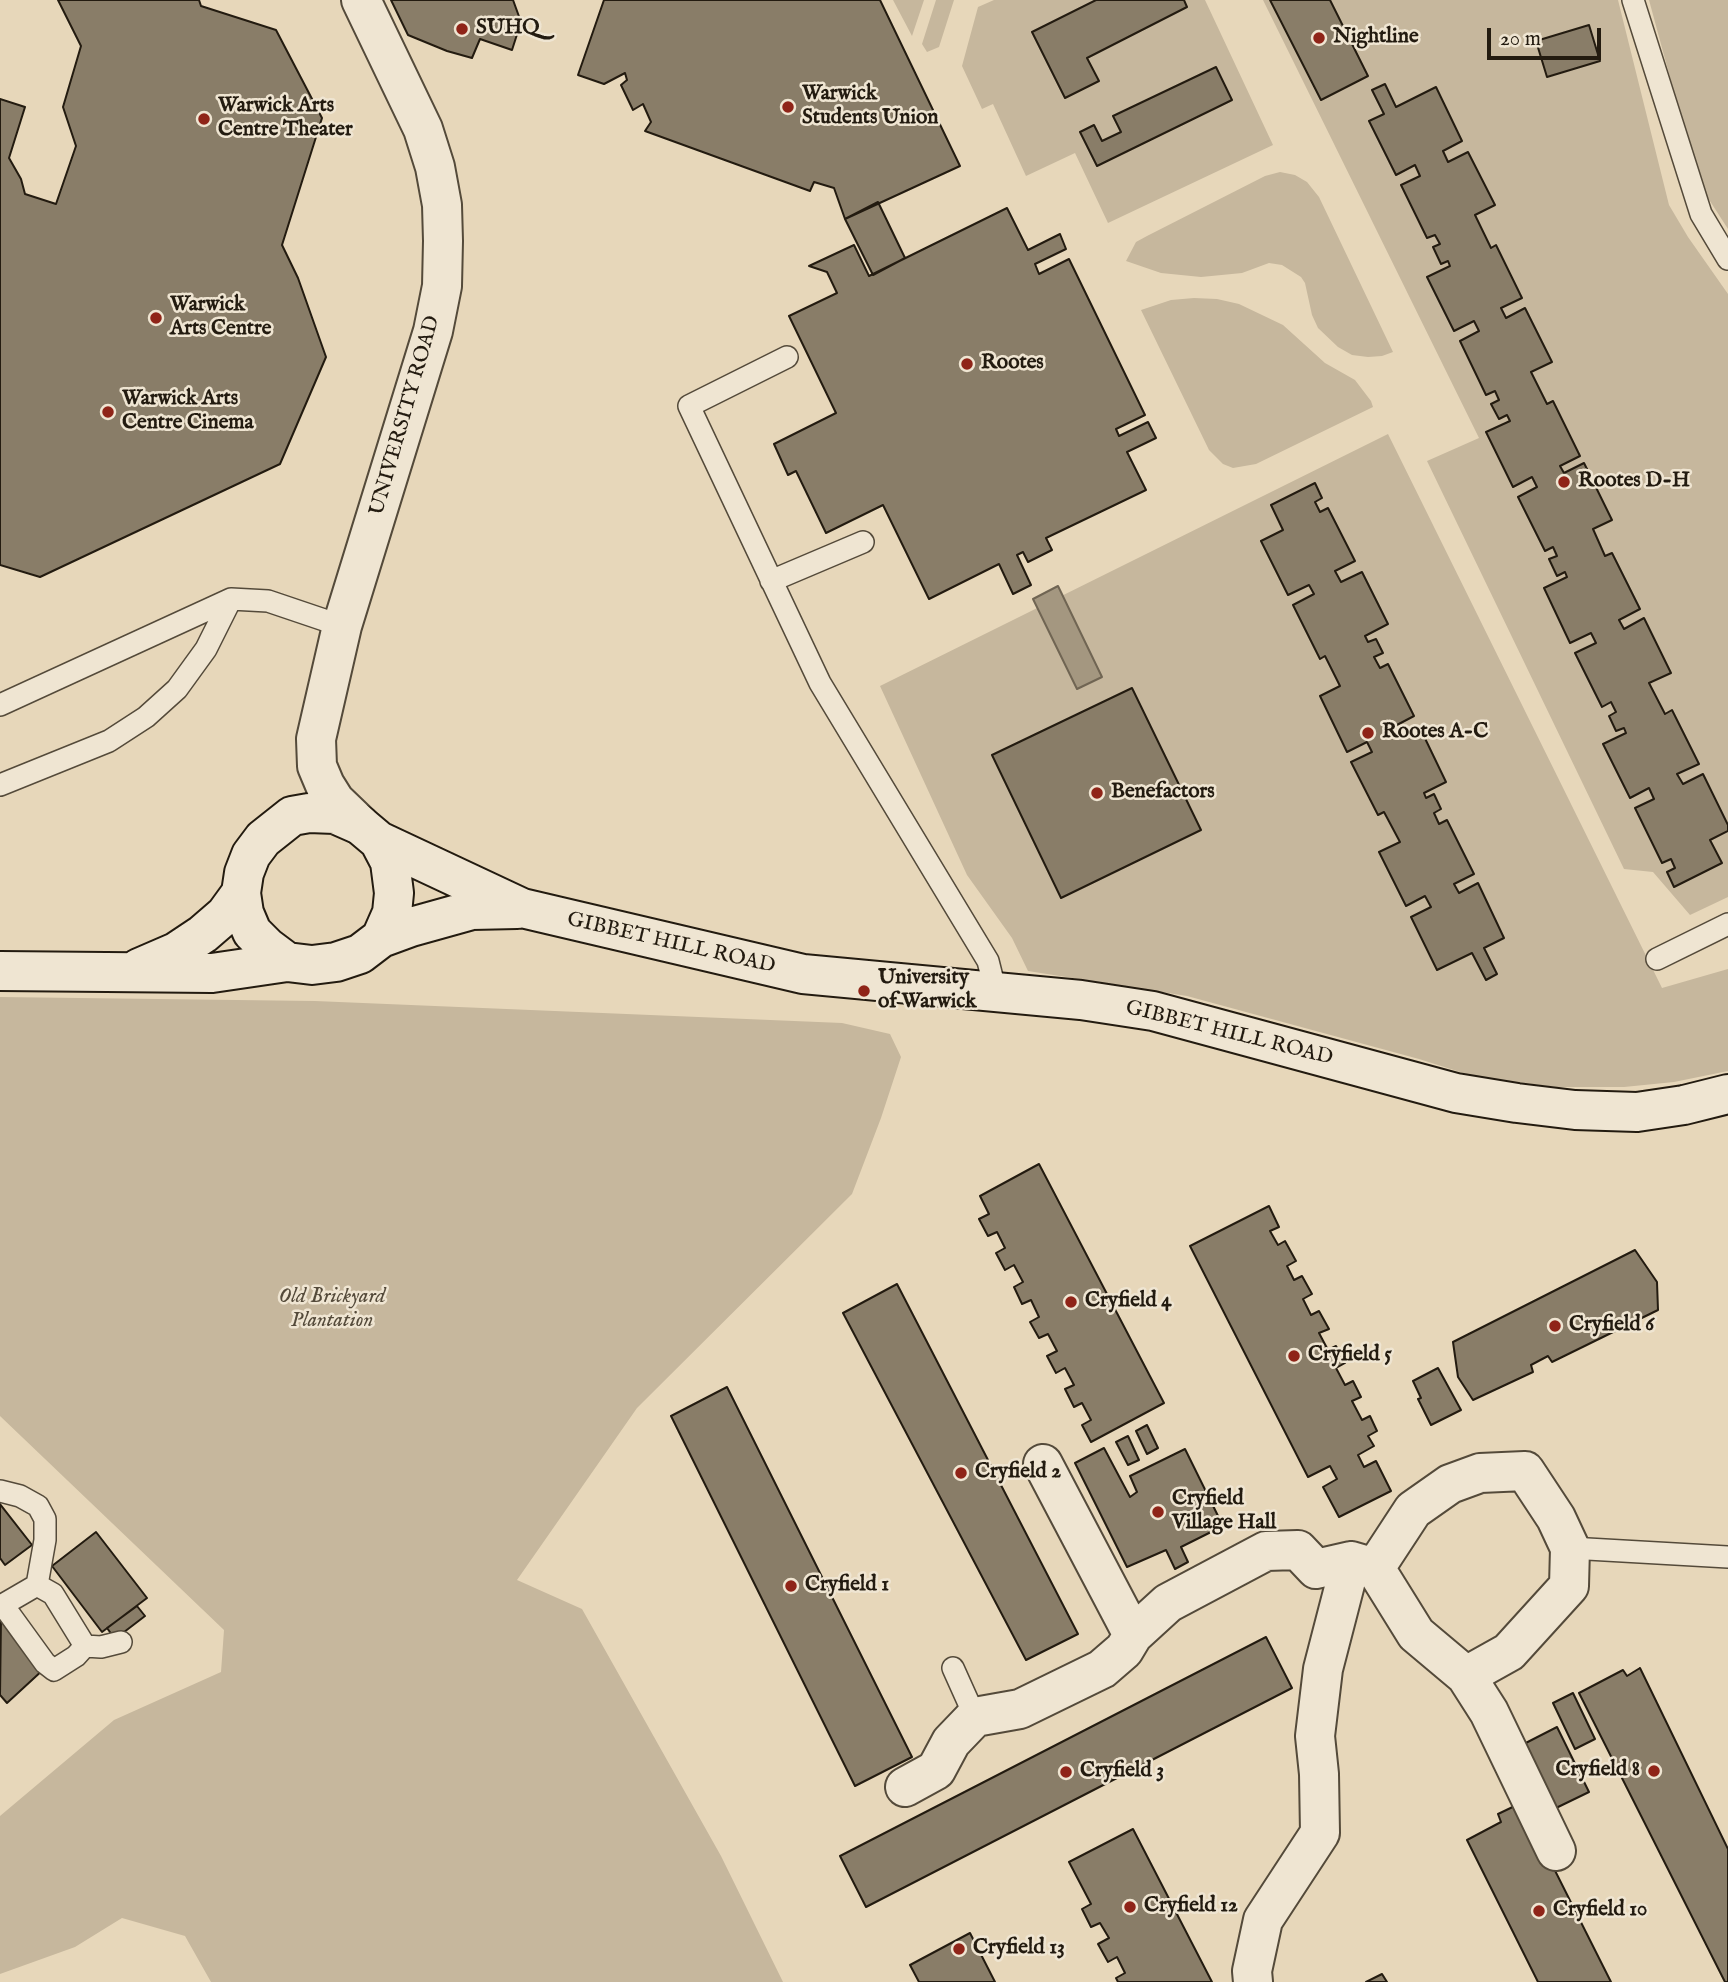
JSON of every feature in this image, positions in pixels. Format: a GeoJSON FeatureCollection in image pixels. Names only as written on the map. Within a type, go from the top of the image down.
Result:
{"type":"FeatureCollection","features":[{"type":"Feature","properties":{"kind":"street","name":"UNIVERSITY ROAD"},"geometry":{"type":"LineString","coordinates":[[361,0],[423,129],[435,167],[442,205],[442,286],[433,331],[342,626],[316,739],[317,766],[325,785],[335,801],[369,833]]}},
{"type":"Feature","properties":{"kind":"street"},"geometry":{"type":"LineString","coordinates":[[0,971],[212,973],[287,962],[312,965],[336,962],[360,954],[381,938],[392,914],[394,893],[390,862],[369,833],[335,814],[309,813],[292,816],[263,839],[251,855],[244,873],[244,913],[252,932],[287,962]]}},
{"type":"Feature","properties":{"kind":"street","name":"GIBBET HILL ROAD"},"geometry":{"type":"LineString","coordinates":[[369,833],[522,908],[803,974],[1081,1000],[1153,1011],[1457,1093],[1517,1103],[1575,1110],[1637,1112],[1684,1105],[1728,1094]]}},
{"type":"Feature","properties":{"kind":"street"},"geometry":{"type":"LineString","coordinates":[[130,971],[176,952],[203,934],[225,915],[242,892]]}},
{"type":"Feature","properties":{"kind":"street","name":"GIBBET HILL ROAD"},"geometry":{"type":"LineString","coordinates":[[381,938],[472,910],[522,908]]}},
{"type":"Feature","properties":{"kind":"street"},"geometry":{"type":"LineString","coordinates":[[1042,1464],[1133,1635]]}},
{"type":"Feature","properties":{"kind":"street"},"geometry":{"type":"LineString","coordinates":[[1253,1982],[1252,1971],[1263,1920],[1320,1833],[1315,1736],[1323,1669],[1363,1564],[1413,1510],[1450,1484],[1480,1473],[1525,1471],[1556,1518],[1570,1548],[1569,1586],[1509,1652],[1466,1676]]}},
{"type":"Feature","properties":{"kind":"street"},"geometry":{"type":"LineString","coordinates":[[905,1787],[936,1770],[951,1742],[975,1717],[1020,1709],[1102,1669],[1124,1650],[1133,1635],[1168,1604],[1266,1551],[1298,1550],[1316,1569],[1363,1564]]}},
{"type":"Feature","properties":{"kind":"street"},"geometry":{"type":"LineString","coordinates":[[1363,1564],[1416,1634],[1466,1676],[1489,1712],[1556,1851]]}},
{"type":"Feature","properties":{"kind":"lane"},"geometry":{"type":"LineString","coordinates":[[1633,0],[1701,214],[1728,259]]}},
{"type":"Feature","properties":{"kind":"lane"},"geometry":{"type":"LineString","coordinates":[[787,357],[689,406],[820,683],[988,961],[996,993]]}},
{"type":"Feature","properties":{"kind":"lane"},"geometry":{"type":"LineString","coordinates":[[771,582],[863,542]]}},
{"type":"Feature","properties":{"kind":"lane"},"geometry":{"type":"LineString","coordinates":[[0,785],[109,741],[146,718],[177,689],[206,649],[230,599]]}},
{"type":"Feature","properties":{"kind":"lane"},"geometry":{"type":"LineString","coordinates":[[0,705],[230,599],[268,601],[342,626]]}},
{"type":"Feature","properties":{"kind":"lane"},"geometry":{"type":"LineString","coordinates":[[1657,959],[1728,924]]}},
{"type":"Feature","properties":{"kind":"lane"},"geometry":{"type":"LineString","coordinates":[[0,1491],[20,1496],[38,1506],[45,1519],[45,1540],[37,1585]]}},
{"type":"Feature","properties":{"kind":"lane"},"geometry":{"type":"LineString","coordinates":[[1570,1548],[1728,1557]]}},
{"type":"Feature","properties":{"kind":"lane"},"geometry":{"type":"LineString","coordinates":[[37,1585],[3,1602],[45,1663],[54,1670],[76,1656],[85,1646]]}},
{"type":"Feature","properties":{"kind":"lane"},"geometry":{"type":"LineString","coordinates":[[37,1585],[53,1594],[85,1646]]}},
{"type":"Feature","properties":{"kind":"lane"},"geometry":{"type":"LineString","coordinates":[[85,1646],[101,1647],[121,1642]]}},
{"type":"Feature","properties":{"kind":"lane"},"geometry":{"type":"LineString","coordinates":[[953,1668],[975,1717]]}},
{"type":"Feature","properties":{"kind":"green space"},"geometry":{"type":"Polygon","coordinates":[[[893,0],[924,0],[912,36],[893,0]]]}},
{"type":"Feature","properties":{"kind":"green space"},"geometry":{"type":"Polygon","coordinates":[[[936,0],[954,0],[939,47],[927,52],[922,44],[936,0]]]}},
{"type":"Feature","properties":{"kind":"green space"},"geometry":{"type":"Polygon","coordinates":[[[994,0],[1205,0],[1273,145],[1108,223],[1075,153],[1026,176],[993,104],[982,109],[962,66],[978,7],[994,0]]]}},
{"type":"Feature","properties":{"kind":"green space"},"geometry":{"type":"Polygon","coordinates":[[[1263,0],[1618,0],[1669,205],[1728,294],[1728,897],[1690,915],[1653,872],[1624,869],[1427,461],[1479,438],[1263,0]]]}},
{"type":"Feature","properties":{"kind":"green space"},"geometry":{"type":"Polygon","coordinates":[[[1649,0],[1728,0],[1728,229],[1699,184],[1649,0]]]}},
{"type":"Feature","properties":{"kind":"green space"},"geometry":{"type":"Polygon","coordinates":[[[1280,172],[1295,175],[1307,182],[1319,197],[1393,352],[1368,357],[1352,355],[1338,347],[1318,328],[1301,277],[1282,265],[1269,263],[1242,273],[1201,277],[1161,273],[1126,261],[1136,242],[1265,176],[1280,172]]]}},
{"type":"Feature","properties":{"kind":"green space"},"geometry":{"type":"Polygon","coordinates":[[[1194,298],[1239,304],[1283,325],[1325,363],[1355,380],[1373,407],[1256,464],[1233,468],[1223,464],[1209,450],[1141,310],[1171,300],[1194,298]]]}},
{"type":"Feature","properties":{"kind":"green space"},"geometry":{"type":"Polygon","coordinates":[[[1388,434],[1662,988],[1728,969],[1728,1071],[1674,1082],[1624,1087],[1556,1087],[1476,1077],[1187,996],[1028,971],[1012,938],[967,875],[880,686],[1388,434]]]}},
{"type":"Feature","properties":{"kind":"green space","name":"Old Brickyard Plantation"},"geometry":{"type":"Polygon","coordinates":[[[0,997],[315,1001],[842,1023],[890,1034],[901,1057],[852,1194],[637,1408],[517,1580],[582,1609],[721,1856],[783,1982],[211,1982],[185,1936],[122,1918],[75,1947],[0,1974],[0,1816],[114,1720],[221,1672],[224,1630],[0,1416],[0,997]]]}},
{"type":"Feature","properties":{"kind":"shaded area"},"geometry":{"type":"Polygon","coordinates":[[[1058,586],[1102,677],[1077,689],[1033,599],[1058,586]]]}},
{"type":"Feature","properties":{"kind":"building","name":"Warwick Arts Centre"},"geometry":{"type":"Polygon","coordinates":[[[58,0],[199,0],[201,6],[276,30],[322,118],[282,245],[298,278],[326,357],[280,464],[40,577],[0,565],[0,99],[25,107],[9,158],[21,179],[25,194],[56,204],[76,146],[63,107],[81,46],[58,0]]]}},
{"type":"Feature","properties":{"kind":"building","name":"SUHQ"},"geometry":{"type":"Polygon","coordinates":[[[391,0],[513,0],[521,22],[512,50],[480,39],[472,58],[408,35],[391,0]]]}},
{"type":"Feature","properties":{"kind":"building","name":"Warwick Students Union"},"geometry":{"type":"Polygon","coordinates":[[[604,0],[880,0],[960,166],[845,219],[834,188],[814,182],[810,191],[645,131],[651,122],[643,104],[633,110],[621,85],[627,80],[625,73],[604,84],[578,75],[604,0]]]}},
{"type":"Feature","properties":{"kind":"building"},"geometry":{"type":"Polygon","coordinates":[[[1096,0],[1184,0],[1187,7],[1087,58],[1099,81],[1065,98],[1032,32],[1096,0]]]}},
{"type":"Feature","properties":{"kind":"building","name":"Nightline"},"geometry":{"type":"Polygon","coordinates":[[[1270,0],[1330,0],[1368,76],[1321,100],[1270,0]]]}},
{"type":"Feature","properties":{"kind":"building"},"geometry":{"type":"Polygon","coordinates":[[[1589,25],[1600,61],[1547,77],[1536,41],[1589,25]]]}},
{"type":"Feature","properties":{"kind":"building"},"geometry":{"type":"Polygon","coordinates":[[[1216,67],[1232,100],[1097,166],[1080,132],[1094,125],[1102,141],[1121,132],[1113,116],[1216,67]]]}},
{"type":"Feature","properties":{"kind":"building","name":"Rootes D-H"},"geometry":{"type":"Polygon","coordinates":[[[1385,84],[1396,107],[1436,87],[1462,141],[1443,151],[1448,162],[1468,152],[1495,205],[1475,215],[1491,248],[1496,245],[1522,298],[1501,308],[1506,318],[1525,308],[1552,362],[1531,372],[1547,404],[1553,401],[1580,456],[1560,466],[1564,473],[1584,463],[1612,520],[1593,529],[1605,556],[1612,553],[1640,609],[1619,620],[1624,629],[1644,618],[1671,673],[1649,683],[1665,714],[1672,710],[1699,764],[1677,774],[1683,784],[1703,774],[1728,825],[1728,831],[1710,840],[1722,863],[1674,887],[1667,872],[1675,868],[1671,859],[1662,863],[1635,808],[1654,799],[1649,788],[1630,798],[1603,744],[1626,733],[1624,728],[1616,731],[1609,716],[1616,712],[1611,702],[1602,707],[1575,653],[1596,643],[1591,633],[1570,643],[1544,588],[1567,577],[1565,572],[1557,576],[1549,559],[1557,556],[1553,547],[1545,551],[1518,497],[1537,487],[1532,477],[1513,487],[1486,432],[1510,421],[1507,415],[1499,419],[1491,404],[1499,400],[1495,391],[1486,395],[1460,341],[1479,331],[1474,321],[1454,331],[1427,277],[1450,266],[1448,261],[1441,264],[1433,247],[1440,244],[1435,235],[1427,238],[1401,185],[1420,176],[1415,165],[1396,175],[1369,121],[1384,114],[1372,90],[1385,84]]]}},
{"type":"Feature","properties":{"kind":"building"},"geometry":{"type":"Polygon","coordinates":[[[878,202],[905,258],[873,275],[845,219],[878,202]]]}},
{"type":"Feature","properties":{"kind":"building","name":"Rootes"},"geometry":{"type":"Polygon","coordinates":[[[1007,208],[1028,250],[1060,234],[1066,249],[1035,264],[1039,274],[1069,259],[1145,415],[1116,429],[1119,436],[1148,422],[1156,438],[1127,452],[1146,490],[1046,538],[1052,550],[1028,562],[1023,552],[1017,555],[1031,585],[1013,594],[999,564],[929,599],[883,505],[826,533],[796,471],[788,475],[774,444],[836,413],[789,316],[837,293],[827,272],[809,266],[854,245],[869,276],[1007,208]]]}},
{"type":"Feature","properties":{"kind":"building","name":"Rootes A-C"},"geometry":{"type":"Polygon","coordinates":[[[1315,483],[1322,498],[1315,502],[1320,512],[1328,508],[1355,561],[1335,571],[1341,582],[1362,572],[1388,624],[1365,636],[1368,642],[1376,639],[1383,653],[1374,657],[1380,668],[1388,664],[1414,716],[1395,726],[1401,737],[1420,728],[1446,782],[1424,793],[1426,798],[1434,794],[1441,809],[1434,813],[1439,824],[1447,820],[1474,874],[1454,884],[1459,893],[1478,883],[1504,938],[1484,948],[1497,974],[1486,980],[1472,953],[1437,970],[1411,917],[1431,907],[1425,896],[1406,906],[1379,852],[1400,842],[1384,812],[1378,815],[1351,762],[1372,752],[1367,742],[1347,752],[1320,696],[1340,686],[1325,656],[1320,659],[1293,605],[1314,594],[1309,585],[1288,595],[1261,541],[1283,530],[1271,505],[1315,483]]]}},
{"type":"Feature","properties":{"kind":"building","name":"Benefactors"},"geometry":{"type":"Polygon","coordinates":[[[1132,688],[1201,830],[1061,898],[992,755],[1132,688]]]}},
{"type":"Feature","properties":{"kind":"building","name":"Cryfield 4"},"geometry":{"type":"Polygon","coordinates":[[[1039,1164],[1164,1403],[1091,1442],[1082,1425],[1091,1420],[1082,1403],[1074,1407],[1065,1389],[1074,1385],[1065,1368],[1056,1373],[1047,1356],[1057,1351],[1048,1334],[1039,1338],[1030,1322],[1039,1317],[1031,1300],[1022,1304],[1014,1287],[1023,1282],[1014,1265],[1005,1270],[996,1253],[1005,1248],[997,1232],[988,1236],[979,1219],[989,1214],[980,1196],[1039,1164]]]}},
{"type":"Feature","properties":{"kind":"building","name":"Cryfield 5"},"geometry":{"type":"Polygon","coordinates":[[[1269,1206],[1279,1227],[1270,1231],[1278,1245],[1285,1241],[1296,1261],[1287,1266],[1294,1280],[1302,1276],[1312,1294],[1303,1299],[1311,1315],[1319,1311],[1329,1329],[1319,1333],[1328,1350],[1336,1346],[1345,1363],[1336,1368],[1345,1385],[1353,1381],[1361,1397],[1352,1401],[1362,1420],[1370,1416],[1377,1431],[1368,1436],[1374,1446],[1358,1455],[1364,1467],[1376,1461],[1391,1491],[1339,1517],[1323,1487],[1337,1479],[1330,1466],[1308,1477],[1190,1246],[1269,1206]]]}},
{"type":"Feature","properties":{"kind":"building","name":"Cryfield 6"},"geometry":{"type":"Polygon","coordinates":[[[1635,1250],[1657,1282],[1658,1310],[1552,1362],[1548,1356],[1531,1365],[1533,1372],[1473,1400],[1458,1377],[1453,1342],[1635,1250]]]}},
{"type":"Feature","properties":{"kind":"building","name":"Cryfield 2"},"geometry":{"type":"Polygon","coordinates":[[[897,1284],[1078,1634],[1026,1660],[843,1313],[897,1284]]]}},
{"type":"Feature","properties":{"kind":"building"},"geometry":{"type":"Polygon","coordinates":[[[1438,1368],[1461,1410],[1431,1425],[1418,1399],[1421,1398],[1413,1381],[1438,1368]]]}},
{"type":"Feature","properties":{"kind":"building","name":"Cryfield 1"},"geometry":{"type":"Polygon","coordinates":[[[727,1387],[912,1757],[855,1786],[671,1416],[727,1387]]]}},
{"type":"Feature","properties":{"kind":"building"},"geometry":{"type":"Polygon","coordinates":[[[1147,1425],[1158,1448],[1147,1454],[1136,1431],[1147,1425]]]}},
{"type":"Feature","properties":{"kind":"building"},"geometry":{"type":"Polygon","coordinates":[[[1128,1436],[1139,1460],[1128,1465],[1116,1442],[1128,1436]]]}},
{"type":"Feature","properties":{"kind":"building","name":"Cryfield Village Hall"},"geometry":{"type":"Polygon","coordinates":[[[1104,1448],[1130,1497],[1137,1492],[1130,1476],[1185,1449],[1223,1526],[1181,1547],[1188,1562],[1175,1569],[1166,1550],[1127,1567],[1075,1463],[1104,1448]]]}},
{"type":"Feature","properties":{"kind":"building"},"geometry":{"type":"Polygon","coordinates":[[[0,1504],[32,1545],[5,1565],[0,1558],[0,1504]]]}},
{"type":"Feature","properties":{"kind":"building"},"geometry":{"type":"Polygon","coordinates":[[[96,1532],[147,1598],[102,1632],[52,1566],[96,1532]]]}},
{"type":"Feature","properties":{"kind":"building"},"geometry":{"type":"Polygon","coordinates":[[[137,1606],[145,1616],[115,1639],[107,1628],[137,1606]]]}},
{"type":"Feature","properties":{"kind":"building"},"geometry":{"type":"Polygon","coordinates":[[[1,1618],[45,1668],[7,1703],[0,1695],[1,1618]]]}},
{"type":"Feature","properties":{"kind":"building","name":"Cryfield 3"},"geometry":{"type":"Polygon","coordinates":[[[1266,1637],[1292,1688],[866,1907],[840,1856],[1266,1637]]]}},
{"type":"Feature","properties":{"kind":"building","name":"Cryfield 8"},"geometry":{"type":"Polygon","coordinates":[[[1640,1668],[1728,1849],[1728,1982],[1725,1982],[1579,1693],[1623,1670],[1627,1676],[1640,1668]]]}},
{"type":"Feature","properties":{"kind":"building"},"geometry":{"type":"Polygon","coordinates":[[[1573,1693],[1595,1739],[1575,1749],[1553,1703],[1573,1693]]]}},
{"type":"Feature","properties":{"kind":"building"},"geometry":{"type":"Polygon","coordinates":[[[1557,1727],[1589,1792],[1556,1808],[1514,1749],[1557,1727]]]}},
{"type":"Feature","properties":{"kind":"building","name":"Cryfield 10"},"geometry":{"type":"Polygon","coordinates":[[[1521,1803],[1611,1982],[1538,1982],[1467,1840],[1501,1822],[1498,1814],[1521,1803]]]}},
{"type":"Feature","properties":{"kind":"building","name":"Cryfield 12"},"geometry":{"type":"Polygon","coordinates":[[[1133,1829],[1212,1982],[1118,1982],[1116,1978],[1125,1973],[1117,1957],[1108,1962],[1098,1944],[1109,1938],[1100,1923],[1091,1927],[1082,1909],[1091,1904],[1069,1862],[1133,1829]]]}},
{"type":"Feature","properties":{"kind":"building","name":"Cryfield 13"},"geometry":{"type":"Polygon","coordinates":[[[970,1933],[995,1982],[919,1982],[910,1965],[970,1933]]]}},
{"type":"Feature","properties":{"kind":"building"},"geometry":{"type":"Polygon","coordinates":[[[1382,1974],[1387,1982],[1366,1982],[1382,1974]]]}},
{"type":"Feature","properties":{"kind":"place","name":"SUHQ"},"geometry":{"type":"Point","coordinates":[462,29]}},
{"type":"Feature","properties":{"kind":"place","name":"Nightline"},"geometry":{"type":"Point","coordinates":[1319,38]}},
{"type":"Feature","properties":{"kind":"place","name":"Warwick Students Union"},"geometry":{"type":"Point","coordinates":[788,107]}},
{"type":"Feature","properties":{"kind":"place","name":"Warwick Arts Centre Theater"},"geometry":{"type":"Point","coordinates":[204,119]}},
{"type":"Feature","properties":{"kind":"place","name":"Warwick Arts Centre"},"geometry":{"type":"Point","coordinates":[156,318]}},
{"type":"Feature","properties":{"kind":"place","name":"Rootes"},"geometry":{"type":"Point","coordinates":[967,364]}},
{"type":"Feature","properties":{"kind":"place","name":"Warwick Arts Centre Cinema"},"geometry":{"type":"Point","coordinates":[108,412]}},
{"type":"Feature","properties":{"kind":"place","name":"Rootes D-H"},"geometry":{"type":"Point","coordinates":[1564,482]}},
{"type":"Feature","properties":{"kind":"place","name":"Rootes A-C"},"geometry":{"type":"Point","coordinates":[1368,733]}},
{"type":"Feature","properties":{"kind":"place","name":"Benefactors"},"geometry":{"type":"Point","coordinates":[1097,793]}},
{"type":"Feature","properties":{"kind":"place","name":"University of Warwick"},"geometry":{"type":"Point","coordinates":[864,991]}},
{"type":"Feature","properties":{"kind":"place","name":"Cryfield 4"},"geometry":{"type":"Point","coordinates":[1071,1302]}},
{"type":"Feature","properties":{"kind":"place","name":"Cryfield 6"},"geometry":{"type":"Point","coordinates":[1555,1326]}},
{"type":"Feature","properties":{"kind":"place","name":"Cryfield 5"},"geometry":{"type":"Point","coordinates":[1294,1356]}},
{"type":"Feature","properties":{"kind":"place","name":"Cryfield 2"},"geometry":{"type":"Point","coordinates":[961,1473]}},
{"type":"Feature","properties":{"kind":"place","name":"Cryfield Village Hall"},"geometry":{"type":"Point","coordinates":[1158,1512]}},
{"type":"Feature","properties":{"kind":"place","name":"Cryfield 1"},"geometry":{"type":"Point","coordinates":[791,1586]}},
{"type":"Feature","properties":{"kind":"place","name":"Cryfield 8"},"geometry":{"type":"Point","coordinates":[1654,1771]}},
{"type":"Feature","properties":{"kind":"place","name":"Cryfield 3"},"geometry":{"type":"Point","coordinates":[1066,1772]}},
{"type":"Feature","properties":{"kind":"place","name":"Cryfield 12"},"geometry":{"type":"Point","coordinates":[1130,1907]}},
{"type":"Feature","properties":{"kind":"place","name":"Cryfield 10"},"geometry":{"type":"Point","coordinates":[1539,1911]}},
{"type":"Feature","properties":{"kind":"place","name":"Cryfield 13"},"geometry":{"type":"Point","coordinates":[959,1949]}}]}
